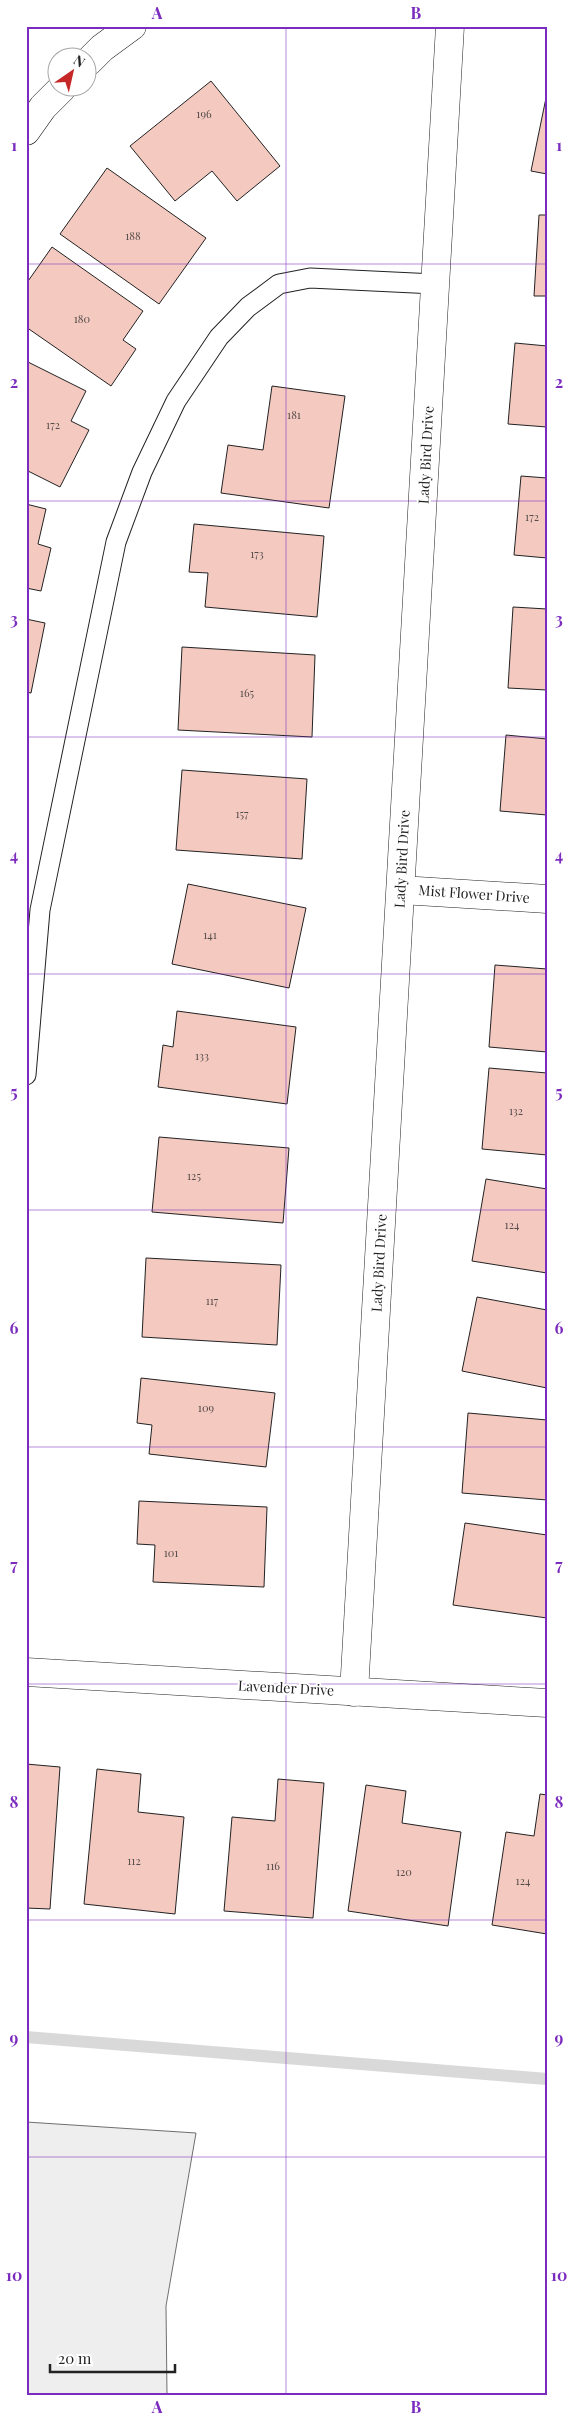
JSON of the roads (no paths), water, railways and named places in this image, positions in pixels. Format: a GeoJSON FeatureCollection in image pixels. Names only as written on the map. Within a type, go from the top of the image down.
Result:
{"type":"FeatureCollection","features":[{"type":"Feature","properties":{"kind":"street"},"geometry":{"type":"LineString","coordinates":[[98,52],[132,26]]}},
{"type":"Feature","properties":{"kind":"street","name":"Lady Bird Drive"},"geometry":{"type":"LineString","coordinates":[[354,1692],[450,26]]}},
{"type":"Feature","properties":{"kind":"street"},"geometry":{"type":"LineString","coordinates":[[26,131],[43,106],[51,98]]}},
{"type":"Feature","properties":{"kind":"street","name":"Mist Flower Drive"},"geometry":{"type":"LineString","coordinates":[[400,890],[547,899]]}},
{"type":"Feature","properties":{"kind":"street","name":"Lavender Drive"},"geometry":{"type":"LineString","coordinates":[[26,1672],[547,1703]]}},
{"type":"Feature","properties":{"kind":"lane"},"geometry":{"type":"LineString","coordinates":[[26,1075],[40,910],[116,542],[142,472],[176,401],[219,337],[248,307],[278,284],[310,278],[436,284]]}},
{"type":"Feature","properties":{"kind":"waterway"},"geometry":{"type":"LineString","coordinates":[[26,2037],[547,2079]]}}]}
